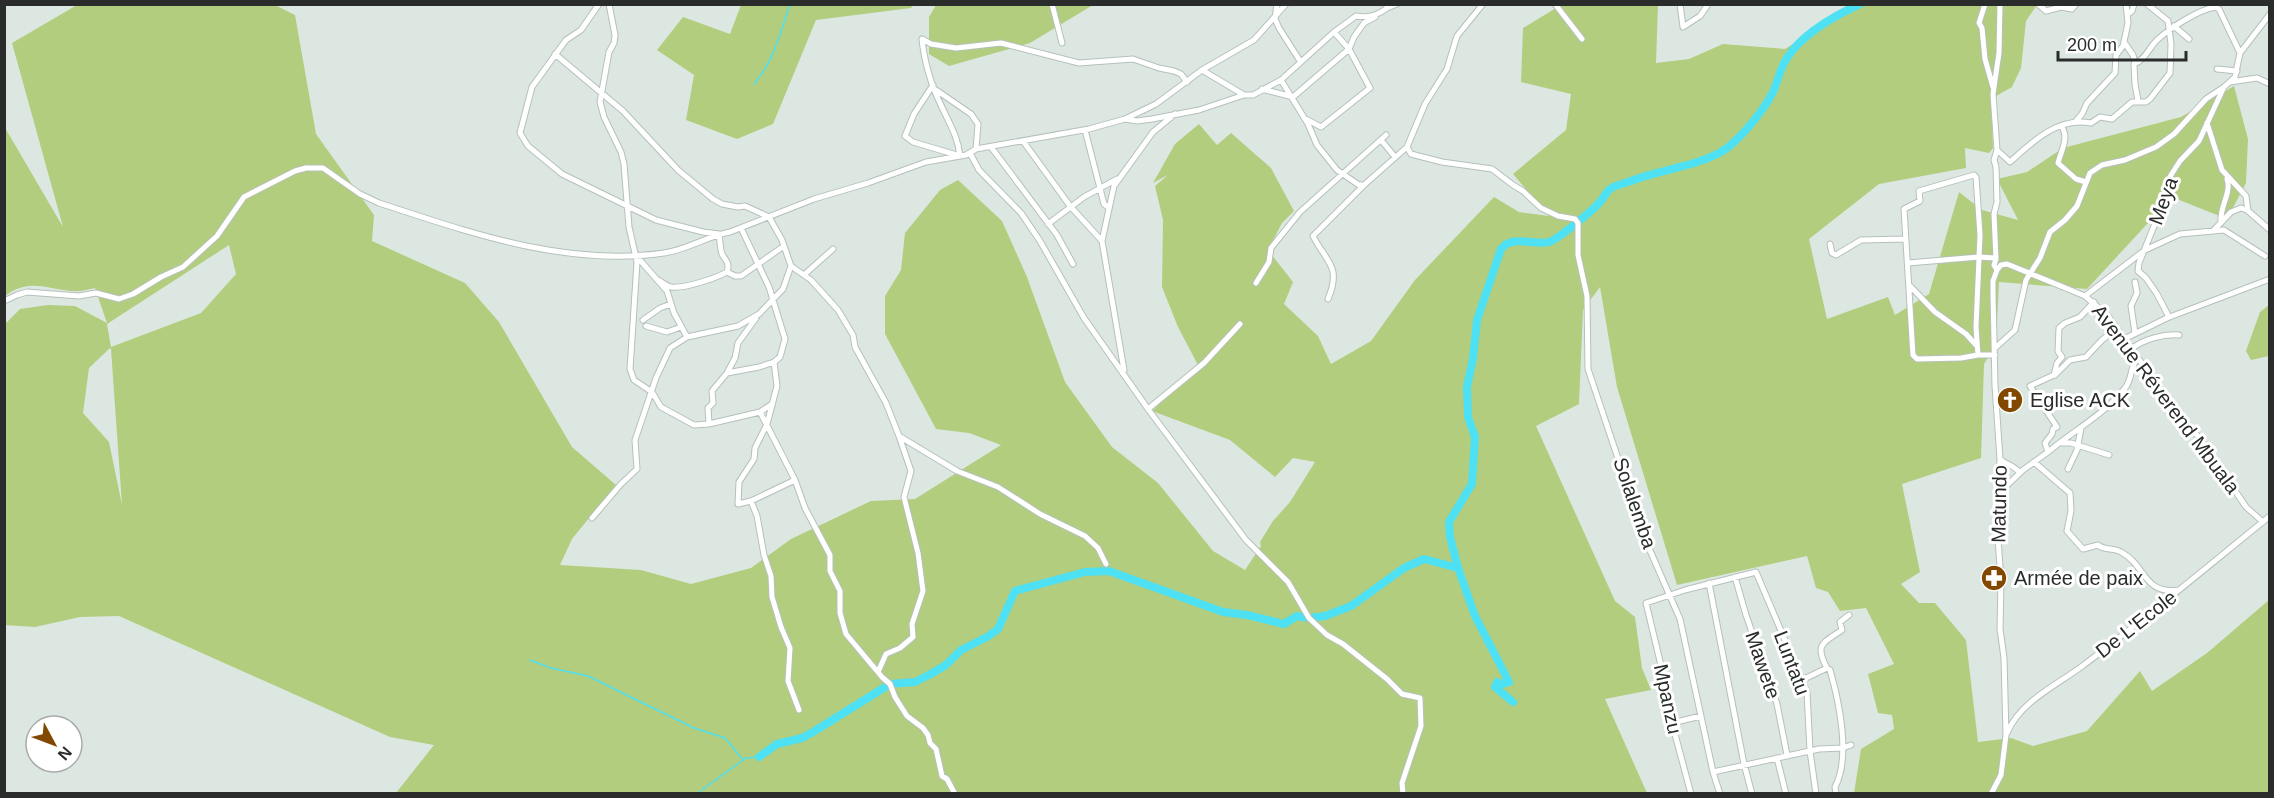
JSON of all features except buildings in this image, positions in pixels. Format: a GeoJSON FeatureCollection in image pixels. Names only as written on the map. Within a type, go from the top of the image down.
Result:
{"type":"FeatureCollection","features":[{"type":"Feature","properties":{"kind":"street"},"geometry":{"type":"LineString","coordinates":[[599,4],[586,24],[566,40],[532,87],[520,133],[528,146],[562,174],[656,220],[720,234]]}},
{"type":"Feature","properties":{"kind":"street"},"geometry":{"type":"LineString","coordinates":[[609,4],[615,35],[600,92],[600,102],[604,117],[621,152],[629,206],[629,227],[637,262],[630,369],[633,380],[652,392],[661,407],[684,421],[699,426],[760,412],[772,404]]}},
{"type":"Feature","properties":{"kind":"street"},"geometry":{"type":"LineString","coordinates":[[1052,4],[1062,43]]}},
{"type":"Feature","properties":{"kind":"street"},"geometry":{"type":"LineString","coordinates":[[1277,4],[1276,16],[1283,36],[1300,61]]}},
{"type":"Feature","properties":{"kind":"street"},"geometry":{"type":"LineString","coordinates":[[4,301],[16,295],[34,292],[79,296],[96,293],[119,299],[133,294],[160,277],[183,267],[217,236],[244,197],[295,171],[306,168],[323,168],[360,194],[379,203],[518,246],[610,256],[665,253],[741,228],[814,199],[926,162],[960,156],[976,149],[1084,130],[1125,119],[1156,104],[1202,70],[1254,40],[1286,4]]}},
{"type":"Feature","properties":{"kind":"street"},"geometry":{"type":"LineString","coordinates":[[1293,97],[1349,49],[1364,23],[1387,7],[1397,4]]}},
{"type":"Feature","properties":{"kind":"street"},"geometry":{"type":"LineString","coordinates":[[1328,299],[1332,289],[1332,264],[1313,236],[1364,185],[1407,147],[1425,104],[1447,69],[1457,36],[1483,4]]}},
{"type":"Feature","properties":{"kind":"street"},"geometry":{"type":"LineString","coordinates":[[1555,4],[1582,39]]}},
{"type":"Feature","properties":{"kind":"street"},"geometry":{"type":"LineString","coordinates":[[1680,4],[1683,27],[1700,16],[1707,6]]}},
{"type":"Feature","properties":{"kind":"street"},"geometry":{"type":"LineString","coordinates":[[1985,4],[1979,23],[1982,28],[1987,69],[1994,89]]}},
{"type":"Feature","properties":{"kind":"street"},"geometry":{"type":"LineString","coordinates":[[1994,89],[1999,53],[2000,4]]}},
{"type":"Feature","properties":{"kind":"street"},"geometry":{"type":"LineString","coordinates":[[2038,4],[2046,11],[2061,7],[2072,9],[2076,4]]}},
{"type":"Feature","properties":{"kind":"street"},"geometry":{"type":"LineString","coordinates":[[2076,121],[2087,103],[2116,70],[2116,55],[2124,42],[2128,14],[2126,4]]}},
{"type":"Feature","properties":{"kind":"street"},"geometry":{"type":"LineString","coordinates":[[2128,14],[2132,11],[2134,4]]}},
{"type":"Feature","properties":{"kind":"street"},"geometry":{"type":"LineString","coordinates":[[2147,4],[2168,21],[2173,29],[2189,39]]}},
{"type":"Feature","properties":{"kind":"street"},"geometry":{"type":"LineString","coordinates":[[2135,63],[2141,61],[2156,41],[2173,29],[2203,10],[2215,7],[2219,9],[2240,53]]}},
{"type":"Feature","properties":{"kind":"street"},"geometry":{"type":"LineString","coordinates":[[1125,119],[1137,122],[1199,110],[1244,95],[1253,95],[1281,80],[1300,61],[1356,16],[1379,14]]}},
{"type":"Feature","properties":{"kind":"street"},"geometry":{"type":"LineString","coordinates":[[2227,85],[2237,71],[2240,53],[2270,14]]}},
{"type":"Feature","properties":{"kind":"street"},"geometry":{"type":"LineString","coordinates":[[1994,164],[2010,162],[2054,127],[2076,121],[2091,123],[2100,117],[2112,119],[2132,102],[2146,102],[2150,99],[2168,76],[2173,29]]}},
{"type":"Feature","properties":{"kind":"street"},"geometry":{"type":"LineString","coordinates":[[1305,119],[1321,127],[1370,88],[1349,49],[1335,32]]}},
{"type":"Feature","properties":{"kind":"street"},"geometry":{"type":"LineString","coordinates":[[960,156],[959,145],[952,127],[938,101],[922,39],[931,44],[956,48],[1007,44],[1079,63],[1133,58],[1181,74],[1187,82]]}},
{"type":"Feature","properties":{"kind":"street"},"geometry":{"type":"LineString","coordinates":[[2124,42],[2133,55],[2135,63],[2138,101]]}},
{"type":"Feature","properties":{"kind":"street"},"geometry":{"type":"LineString","coordinates":[[555,54],[600,92],[651,139],[678,170],[713,199],[722,204],[745,206],[769,217],[784,246],[791,266],[783,290],[759,314],[738,343],[735,357],[727,373],[712,390],[713,403],[708,408],[709,424]]}},
{"type":"Feature","properties":{"kind":"street"},"geometry":{"type":"LineString","coordinates":[[2217,69],[2237,71]]}},
{"type":"Feature","properties":{"kind":"street"},"geometry":{"type":"LineString","coordinates":[[1202,70],[1244,95]]}},
{"type":"Feature","properties":{"kind":"street"},"geometry":{"type":"LineString","coordinates":[[1995,348],[2014,330],[2025,283],[2040,258],[2050,232],[2066,220],[2077,206],[2090,172],[2097,167],[2131,158],[2162,143],[2186,123],[2206,99],[2227,85],[2257,78],[2270,84]]}},
{"type":"Feature","properties":{"kind":"street"},"geometry":{"type":"LineString","coordinates":[[1281,80],[1293,97],[1317,145],[1337,170],[1359,185],[1364,185]]}},
{"type":"Feature","properties":{"kind":"street","name":"Meya"},"geometry":{"type":"LineString","coordinates":[[2169,317],[2146,278],[2138,271],[2141,256],[2163,204],[2171,176],[2180,161],[2199,141],[2227,85]]}},
{"type":"Feature","properties":{"kind":"street"},"geometry":{"type":"LineString","coordinates":[[934,87],[971,114],[978,124],[976,149]]}},
{"type":"Feature","properties":{"kind":"street"},"geometry":{"type":"LineString","coordinates":[[934,87],[914,114],[905,136],[913,142],[960,156]]}},
{"type":"Feature","properties":{"kind":"street"},"geometry":{"type":"LineString","coordinates":[[1262,89],[1293,97]]}},
{"type":"Feature","properties":{"kind":"street","name":"Matundo"},"geometry":{"type":"LineString","coordinates":[[1991,794],[2000,779],[2006,735],[1998,538],[2001,491],[1993,281],[1997,270],[1994,265],[1996,258],[1994,223],[1997,202],[1994,164],[1997,150],[1994,89]]}},
{"type":"Feature","properties":{"kind":"street"},"geometry":{"type":"LineString","coordinates":[[1134,388],[1122,366],[1101,241],[1114,186],[1152,132],[1175,114]]}},
{"type":"Feature","properties":{"kind":"street"},"geometry":{"type":"LineString","coordinates":[[2207,121],[2222,170],[2246,196],[2248,211]]}},
{"type":"Feature","properties":{"kind":"street"},"geometry":{"type":"LineString","coordinates":[[2061,126],[2065,132],[2065,138],[2058,163],[2076,179],[2086,182]]}},
{"type":"Feature","properties":{"kind":"street"},"geometry":{"type":"LineString","coordinates":[[1084,130],[1104,204],[1109,208]]}},
{"type":"Feature","properties":{"kind":"street"},"geometry":{"type":"LineString","coordinates":[[1256,284],[1269,262],[1271,248],[1300,212],[1386,135]]}},
{"type":"Feature","properties":{"kind":"street"},"geometry":{"type":"LineString","coordinates":[[1381,140],[1395,158]]}},
{"type":"Feature","properties":{"kind":"street"},"geometry":{"type":"LineString","coordinates":[[1023,141],[1070,206],[1101,241]]}},
{"type":"Feature","properties":{"kind":"street"},"geometry":{"type":"LineString","coordinates":[[991,147],[1048,224],[1073,264]]}},
{"type":"Feature","properties":{"kind":"street","name":"Solalemba"},"geometry":{"type":"LineString","coordinates":[[1407,147],[1411,154],[1426,159],[1492,169],[1523,190],[1541,208],[1577,221],[1578,255],[1587,296],[1588,369],[1645,539],[1680,619],[1713,772],[1720,794]]}},
{"type":"Feature","properties":{"kind":"street"},"geometry":{"type":"LineString","coordinates":[[1997,150],[2010,162]]}},
{"type":"Feature","properties":{"kind":"street"},"geometry":{"type":"LineString","coordinates":[[970,153],[982,174],[1021,213],[1040,241],[1084,318],[1148,409],[1246,540],[1288,582],[1309,618],[1402,694],[1420,698],[1421,726],[1402,783],[1403,794]]}},
{"type":"Feature","properties":{"kind":"street"},"geometry":{"type":"LineString","coordinates":[[1978,355],[1976,308],[1979,257],[1976,175],[1919,191],[1920,201],[1904,209],[1910,286],[1911,346],[1913,355],[1917,359],[1995,355]]}},
{"type":"Feature","properties":{"kind":"street"},"geometry":{"type":"LineString","coordinates":[[2221,223],[2221,211],[2229,186],[2227,177]]}},
{"type":"Feature","properties":{"kind":"street"},"geometry":{"type":"LineString","coordinates":[[1048,224],[1070,206],[1119,179]]}},
{"type":"Feature","properties":{"kind":"street"},"geometry":{"type":"LineString","coordinates":[[2212,232],[2235,209],[2244,208],[2270,230]]}},
{"type":"Feature","properties":{"kind":"street"},"geometry":{"type":"LineString","coordinates":[[727,373],[774,362],[780,357],[785,339],[769,287],[741,228]]}},
{"type":"Feature","properties":{"kind":"street"},"geometry":{"type":"LineString","coordinates":[[2085,296],[2145,250],[2180,234],[2229,232],[2265,256]]}},
{"type":"Feature","properties":{"kind":"street"},"geometry":{"type":"LineString","coordinates":[[720,234],[722,253],[729,267],[728,272]]}},
{"type":"Feature","properties":{"kind":"street"},"geometry":{"type":"LineString","coordinates":[[1830,244],[1834,255],[1861,240],[1905,239]]}},
{"type":"Feature","properties":{"kind":"street"},"geometry":{"type":"LineString","coordinates":[[728,272],[741,276],[784,246]]}},
{"type":"Feature","properties":{"kind":"street"},"geometry":{"type":"LineString","coordinates":[[805,274],[833,249]]}},
{"type":"Feature","properties":{"kind":"street"},"geometry":{"type":"LineString","coordinates":[[635,255],[667,291],[670,304],[687,337]]}},
{"type":"Feature","properties":{"kind":"street"},"geometry":{"type":"LineString","coordinates":[[1908,263],[1979,257],[1996,258]]}},
{"type":"Feature","properties":{"kind":"street","name":"Avenue Réverend Mbuala"},"geometry":{"type":"LineString","coordinates":[[1996,258],[2004,264],[2085,296],[2094,302],[2201,440],[2246,507],[2263,522]]}},
{"type":"Feature","properties":{"kind":"street"},"geometry":{"type":"LineString","coordinates":[[1997,270],[2004,264]]}},
{"type":"Feature","properties":{"kind":"street"},"geometry":{"type":"LineString","coordinates":[[791,266],[805,274],[838,310],[854,334],[855,347],[886,403],[911,471],[904,497],[918,553],[923,591],[912,624],[913,637],[900,648],[886,654],[878,672]]}},
{"type":"Feature","properties":{"kind":"street"},"geometry":{"type":"LineString","coordinates":[[658,280],[671,287],[681,286],[718,277],[728,272]]}},
{"type":"Feature","properties":{"kind":"street"},"geometry":{"type":"LineString","coordinates":[[2124,339],[2169,317],[2270,279]]}},
{"type":"Feature","properties":{"kind":"street"},"geometry":{"type":"LineString","coordinates":[[2135,282],[2137,293],[2131,306],[2135,333]]}},
{"type":"Feature","properties":{"kind":"street"},"geometry":{"type":"LineString","coordinates":[[1910,286],[1935,312],[1966,334],[1977,346]]}},
{"type":"Feature","properties":{"kind":"street"},"geometry":{"type":"LineString","coordinates":[[2054,375],[2057,363],[2062,357],[2061,352],[2058,351],[2059,328],[2065,322],[2080,317],[2094,302]]}},
{"type":"Feature","properties":{"kind":"street"},"geometry":{"type":"LineString","coordinates":[[643,320],[670,304]]}},
{"type":"Feature","properties":{"kind":"street"},"geometry":{"type":"LineString","coordinates":[[592,518],[621,484],[637,470],[635,440],[656,378],[670,348],[687,337],[738,326],[759,314]]}},
{"type":"Feature","properties":{"kind":"street"},"geometry":{"type":"LineString","coordinates":[[1148,409],[1204,363],[1240,324]]}},
{"type":"Feature","properties":{"kind":"street"},"geometry":{"type":"LineString","coordinates":[[646,326],[667,332],[681,327]]}},
{"type":"Feature","properties":{"kind":"street"},"geometry":{"type":"LineString","coordinates":[[2048,452],[2045,443],[2053,429],[2057,427],[2030,386],[2054,375],[2070,360],[2086,357],[2116,329]]}},
{"type":"Feature","properties":{"kind":"street"},"geometry":{"type":"LineString","coordinates":[[2131,349],[2139,343],[2163,335],[2179,335]]}},
{"type":"Feature","properties":{"kind":"street"},"geometry":{"type":"LineString","coordinates":[[2001,491],[2020,473],[2082,427],[2128,386],[2134,362],[2138,358]]}},
{"type":"Feature","properties":{"kind":"street"},"geometry":{"type":"LineString","coordinates":[[774,362],[777,386],[767,424],[755,448],[754,459],[739,482],[738,504],[752,501],[795,480]]}},
{"type":"Feature","properties":{"kind":"street"},"geometry":{"type":"LineString","coordinates":[[760,412],[830,555],[830,571],[840,591],[840,613],[846,634],[890,684],[907,716],[923,728],[928,735],[930,743],[936,749],[942,776],[947,779],[955,794]]}},
{"type":"Feature","properties":{"kind":"street"},"geometry":{"type":"LineString","coordinates":[[2068,469],[2078,445],[2082,427]]}},
{"type":"Feature","properties":{"kind":"street"},"geometry":{"type":"LineString","coordinates":[[899,436],[957,471],[998,487],[1040,514],[1085,536],[1098,548],[1106,564]]}},
{"type":"Feature","properties":{"kind":"street"},"geometry":{"type":"LineString","coordinates":[[2062,443],[2078,445],[2109,455]]}},
{"type":"Feature","properties":{"kind":"street"},"geometry":{"type":"LineString","coordinates":[[2000,459],[2012,465],[2020,473]]}},
{"type":"Feature","properties":{"kind":"street"},"geometry":{"type":"LineString","coordinates":[[2034,462],[2070,493],[2071,510],[2067,531],[2083,549],[2098,545],[2104,549],[2121,552],[2134,563],[2151,584],[2166,591],[2180,590]]}},
{"type":"Feature","properties":{"kind":"street"},"geometry":{"type":"LineString","coordinates":[[752,501],[771,576],[772,597],[790,648],[788,681],[799,710]]}},
{"type":"Feature","properties":{"kind":"street","name":"De L'Ecole"},"geometry":{"type":"LineString","coordinates":[[2006,735],[2031,702],[2180,590],[2270,516]]}},
{"type":"Feature","properties":{"kind":"street","name":"Luntatu"},"geometry":{"type":"LineString","coordinates":[[1735,577],[1757,572],[1807,692],[1810,751],[1816,794]]}},
{"type":"Feature","properties":{"kind":"street"},"geometry":{"type":"LineString","coordinates":[[1670,594],[1735,577]]}},
{"type":"Feature","properties":{"kind":"street","name":"Mawete"},"geometry":{"type":"LineString","coordinates":[[1735,577],[1777,704],[1787,755]]}},
{"type":"Feature","properties":{"kind":"street"},"geometry":{"type":"LineString","coordinates":[[1709,583],[1744,764],[1752,794]]}},
{"type":"Feature","properties":{"kind":"street","name":"Mpanzu"},"geometry":{"type":"LineString","coordinates":[[1670,594],[1646,603],[1666,686],[1672,723],[1691,794]]}},
{"type":"Feature","properties":{"kind":"street"},"geometry":{"type":"LineString","coordinates":[[1836,794],[1835,787],[1843,748],[1837,692],[1830,669],[1827,668],[1820,654],[1822,645],[1842,630],[1840,622],[1849,615]]}},
{"type":"Feature","properties":{"kind":"street"},"geometry":{"type":"LineString","coordinates":[[1802,680],[1827,668]]}},
{"type":"Feature","properties":{"kind":"street"},"geometry":{"type":"LineString","coordinates":[[1672,723],[1701,716]]}},
{"type":"Feature","properties":{"kind":"street"},"geometry":{"type":"LineString","coordinates":[[1713,772],[1787,755],[1851,745]]}},
{"type":"Feature","properties":{"kind":"street"},"geometry":{"type":"LineString","coordinates":[[1777,758],[1786,794]]}},
{"type":"Feature","properties":{"kind":"green space"},"geometry":{"type":"Polygon","coordinates":[[[273,4],[295,15],[316,134],[374,215],[372,241],[465,283],[499,322],[572,447],[616,485],[572,539],[560,565],[641,570],[691,584],[751,568],[791,539],[871,501],[915,499],[1001,445],[969,433],[936,429],[885,334],[885,296],[901,270],[905,233],[940,190],[958,180],[1002,221],[1027,277],[1065,382],[1112,447],[1158,483],[1213,551],[1245,570],[1261,546],[1260,542],[1273,521],[1290,502],[1315,462],[1293,458],[1275,477],[1230,440],[1152,411],[1198,365],[1178,327],[1162,287],[1163,220],[1155,186],[1168,175],[1153,183],[1175,144],[1199,124],[1217,145],[1231,133],[1271,168],[1294,211],[1282,223],[1268,250],[1293,282],[1284,304],[1318,336],[1331,364],[1371,341],[1415,280],[1494,197],[1519,212],[1549,216],[1513,174],[1566,130],[1571,94],[1521,82],[1523,28],[1561,5],[1658,5],[1656,63],[1689,59],[1723,44],[1785,49],[1841,14],[1864,5],[2037,5],[2026,21],[2021,68],[2012,87],[1991,99],[1993,148],[1989,153],[1965,148],[1966,168],[1879,184],[1809,239],[1827,319],[1888,297],[1895,315],[1929,294],[1959,192],[1982,210],[2018,220],[1997,179],[2027,172],[2063,148],[2181,117],[2234,86],[2248,139],[2246,183],[2227,219],[2172,197],[2087,289],[1999,282],[1996,344],[1984,364],[1981,458],[1902,484],[1920,572],[1901,584],[1919,603],[1935,603],[1966,640],[1978,742],[2011,738],[2033,746],[2087,731],[2140,671],[2152,691],[2207,653],[2269,600],[2269,793],[1854,793],[1861,749],[1894,729],[1892,715],[1878,713],[1868,674],[1894,664],[1866,608],[1840,611],[1828,592],[1816,588],[1807,556],[1677,585],[1617,387],[1600,287],[1583,310],[1579,404],[1536,426],[1615,601],[1635,617],[1642,668],[1651,690],[1605,699],[1647,793],[396,793],[434,745],[390,737],[119,616],[80,617],[35,627],[5,625],[5,324],[20,309],[48,305],[75,306],[107,323],[95,288],[71,291],[34,286],[15,290],[5,296],[4,126],[63,227],[12,43],[77,5],[273,4]],[[229,245],[107,324],[111,347],[201,313],[236,274],[229,245]],[[111,349],[89,368],[83,413],[109,442],[122,505],[111,349]]]}},
{"type":"Feature","properties":{"kind":"green space"},"geometry":{"type":"Polygon","coordinates":[[[741,4],[913,5],[911,8],[816,20],[773,124],[737,139],[686,120],[694,75],[657,50],[683,17],[730,34],[741,4]]]}},
{"type":"Feature","properties":{"kind":"green space"},"geometry":{"type":"Polygon","coordinates":[[[936,5],[1093,5],[1030,43],[949,66],[929,54],[929,17],[936,5]]]}},
{"type":"Feature","properties":{"kind":"green space"},"geometry":{"type":"Polygon","coordinates":[[[2269,305],[2269,356],[2251,360],[2246,351],[2260,312],[2269,305]]]}},
{"type":"Feature","properties":{"kind":"waterway"},"geometry":{"type":"LineString","coordinates":[[754,84],[772,56],[790,4]]}},
{"type":"Feature","properties":{"kind":"waterway"},"geometry":{"type":"LineString","coordinates":[[1513,702],[1495,687],[1497,682],[1503,684],[1509,682],[1475,616],[1458,568],[1450,537],[1449,522],[1472,484],[1475,437],[1468,417],[1467,387],[1477,320],[1501,249],[1511,242],[1549,242],[1589,212],[1612,188],[1697,162],[1726,149],[1742,134],[1763,108],[1793,49],[1819,26],[1860,4]]}},
{"type":"Feature","properties":{"kind":"waterway"},"geometry":{"type":"LineString","coordinates":[[759,757],[777,744],[802,738],[813,732],[890,684],[915,682],[946,665],[961,650],[998,629],[1015,591],[1085,572],[1109,571],[1223,612],[1284,624],[1297,616],[1309,618],[1325,616],[1351,606],[1404,568],[1424,559],[1458,568]]}},
{"type":"Feature","properties":{"kind":"waterway"},"geometry":{"type":"LineString","coordinates":[[530,660],[551,668],[588,676],[694,728],[725,738],[743,760]]}},
{"type":"Feature","properties":{"kind":"waterway"},"geometry":{"type":"LineString","coordinates":[[696,794],[746,758],[759,757]]}},
{"type":"Feature","properties":{"kind":"place","name":"Eglise ACK"},"geometry":{"type":"Point","coordinates":[2010,400]}},
{"type":"Feature","properties":{"kind":"place","name":"Armée de paix"},"geometry":{"type":"Point","coordinates":[1994,578]}}]}
